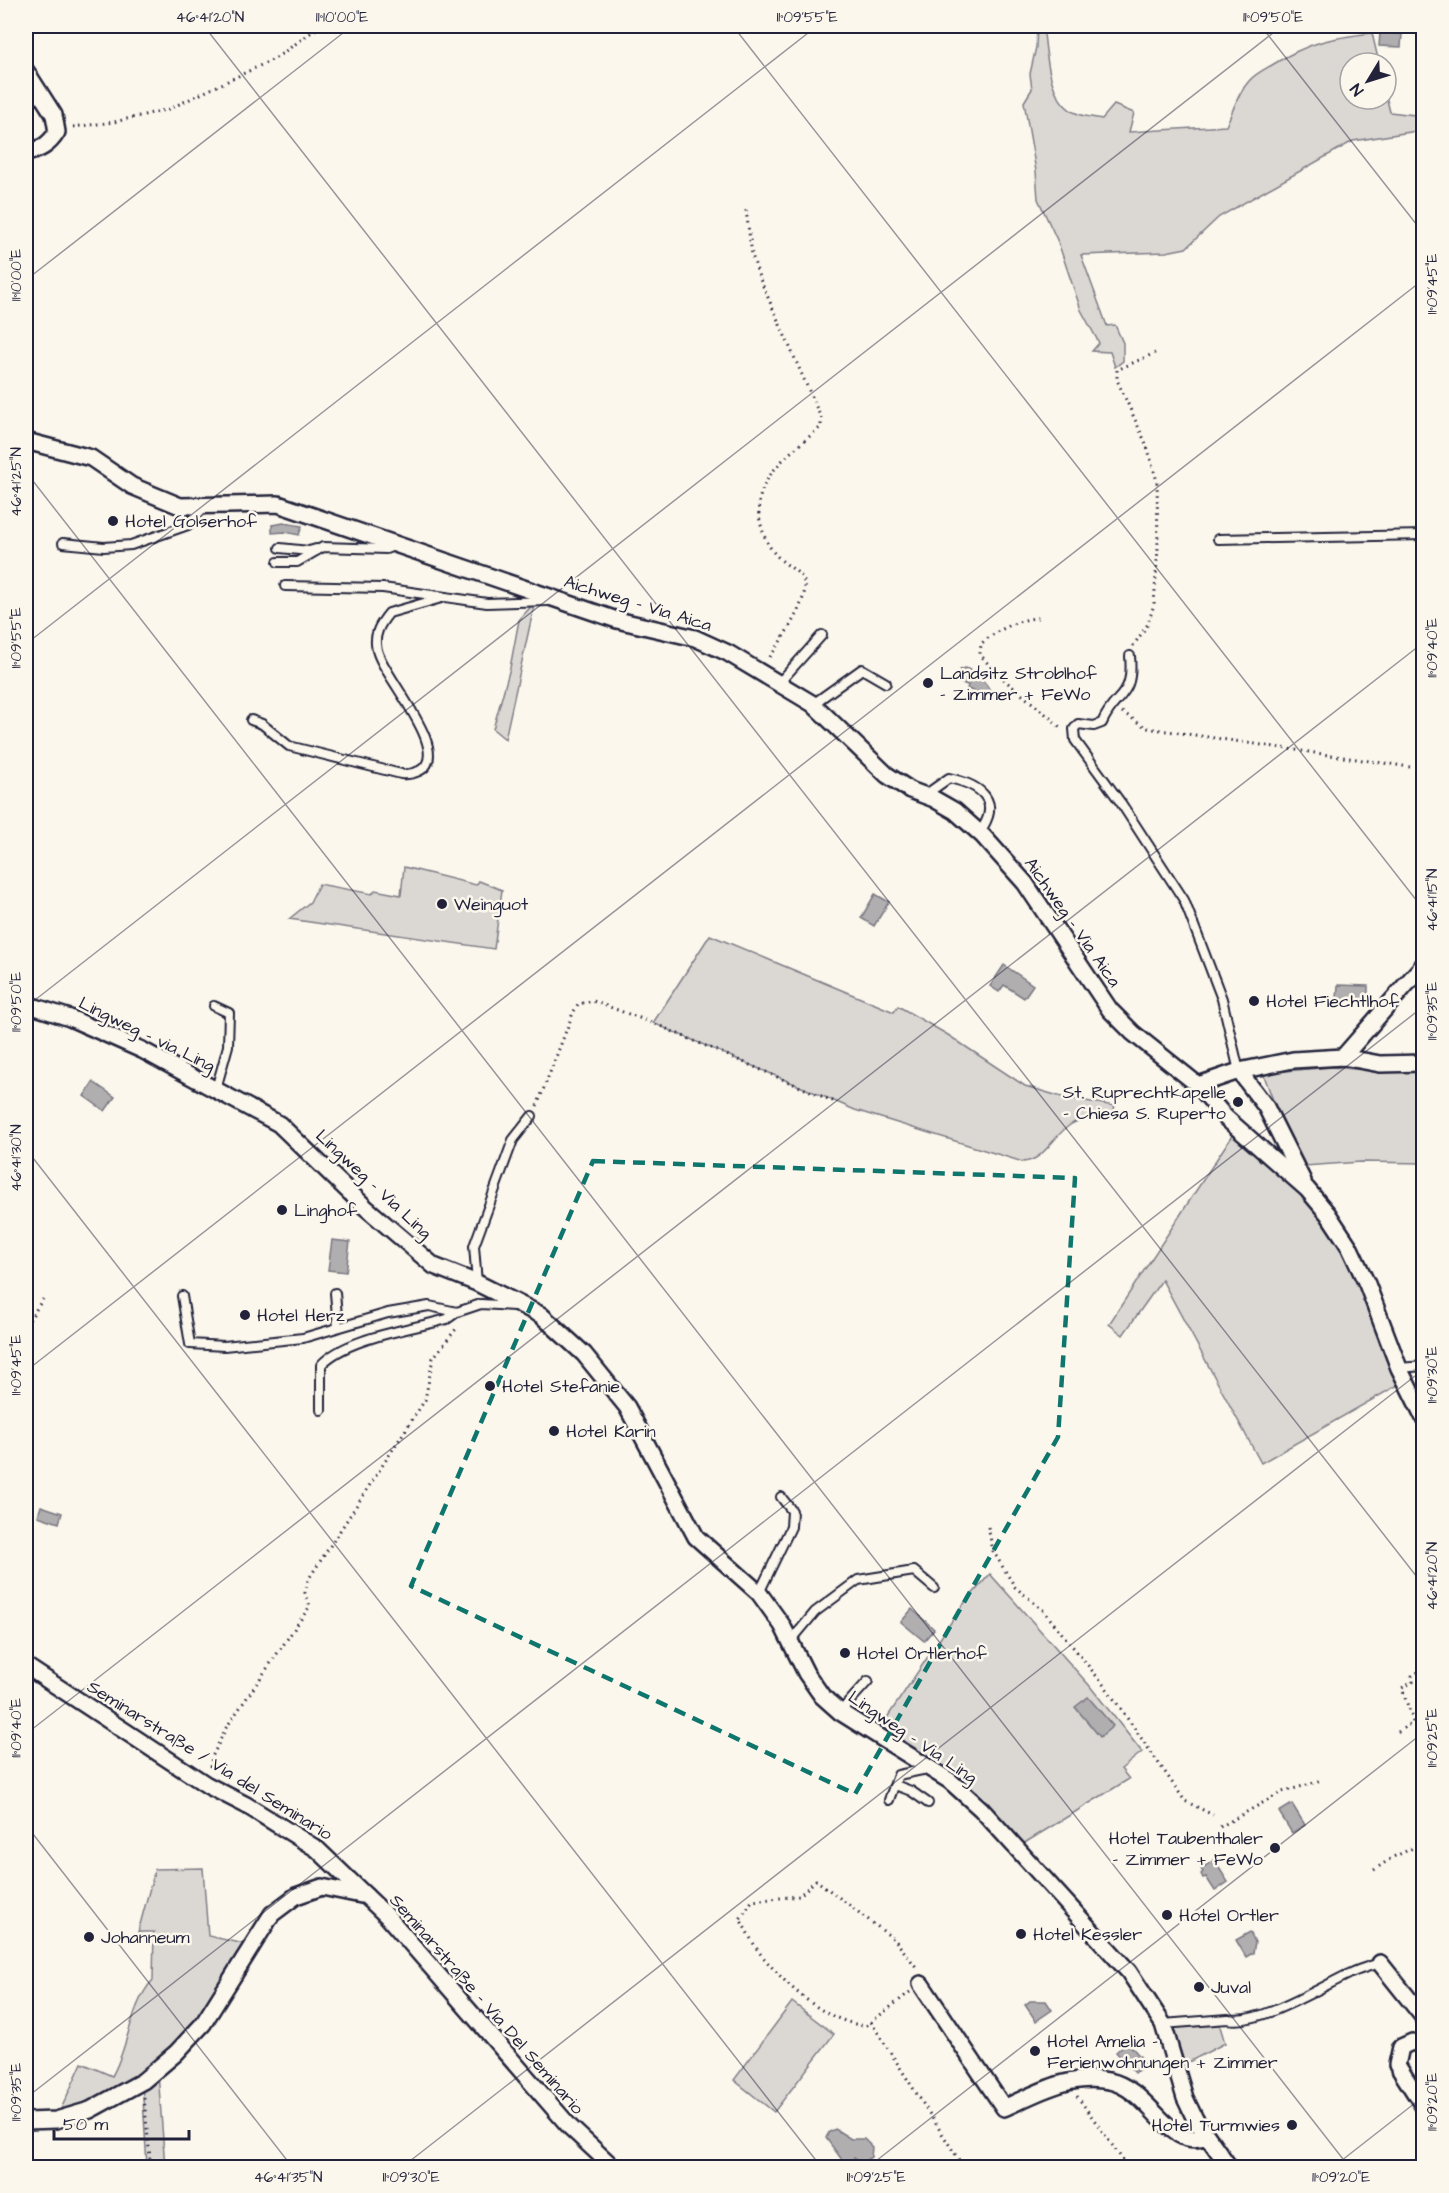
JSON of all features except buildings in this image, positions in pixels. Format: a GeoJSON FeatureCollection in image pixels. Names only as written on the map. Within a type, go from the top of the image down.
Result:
{"type":"FeatureCollection","features":[{"type":"Feature","properties":{"kind":"street"},"geometry":{"type":"LineString","coordinates":[[26,71],[54,115],[57,132],[50,143],[43,148],[26,153]]}},
{"type":"Feature","properties":{"kind":"street","name":"Aichweg - Via Aica"},"geometry":{"type":"LineString","coordinates":[[26,441],[91,458],[132,486],[180,506],[278,504],[616,620],[695,638],[760,672],[813,704],[886,775],[910,790],[925,795],[955,811],[979,833],[1025,883],[1110,1010],[1132,1033],[1198,1085],[1226,1118],[1306,1189],[1328,1214],[1349,1246],[1385,1327],[1399,1368],[1424,1418]]}},
{"type":"Feature","properties":{"kind":"street"},"geometry":{"type":"LineString","coordinates":[[1342,1057],[1424,963]]}},
{"type":"Feature","properties":{"kind":"street","name":"Lingweg - via Ling"},"geometry":{"type":"LineString","coordinates":[[26,1004],[70,1018],[142,1050],[248,1106]]}},
{"type":"Feature","properties":{"kind":"street"},"geometry":{"type":"LineString","coordinates":[[1198,1085],[1239,1071],[1293,1060],[1342,1057],[1380,1064],[1424,1063]]}},
{"type":"Feature","properties":{"kind":"street","name":"Aichweg - Via Aica"},"geometry":{"type":"LineString","coordinates":[[1239,1071],[1266,1107],[1306,1189]]}},
{"type":"Feature","properties":{"kind":"street","name":"Lingweg - Via Ling"},"geometry":{"type":"LineString","coordinates":[[248,1106],[290,1132],[365,1207],[434,1266],[477,1283],[525,1307],[547,1320],[584,1354],[627,1407],[696,1537],[759,1593],[782,1625],[806,1673],[822,1696],[840,1712],[950,1781],[981,1809],[1056,1888],[1128,1972],[1163,2024],[1185,2098],[1207,2136],[1230,2168]]}},
{"type":"Feature","properties":{"kind":"street","name":"Seminarstraße / Via del Seminario"},"geometry":{"type":"LineString","coordinates":[[26,1666],[207,1785],[246,1805],[324,1853],[366,1896]]}},
{"type":"Feature","properties":{"kind":"street","name":"Seminarstraße - Via Del Seminario"},"geometry":{"type":"LineString","coordinates":[[26,2121],[56,2120],[90,2110],[142,2081],[176,2053],[203,2024],[272,1914],[296,1896],[322,1887],[366,1896],[387,1916],[570,2127],[614,2168]]}},
{"type":"Feature","properties":{"kind":"street"},"geometry":{"type":"LineString","coordinates":[[1380,1963],[1424,2018]]}},
{"type":"Feature","properties":{"kind":"street"},"geometry":{"type":"LineString","coordinates":[[916,1979],[1004,2108],[1077,2079],[1110,2081],[1138,2094],[1173,2134],[1191,2140],[1207,2136]]}},
{"type":"Feature","properties":{"kind":"street"},"geometry":{"type":"LineString","coordinates":[[1424,2045],[1412,2042],[1401,2048],[1397,2065],[1424,2107]]}},
{"type":"Feature","properties":{"kind":"lane"},"geometry":{"type":"LineString","coordinates":[[63,543],[104,547],[131,545],[188,525],[205,506]]}},
{"type":"Feature","properties":{"kind":"lane"},"geometry":{"type":"LineString","coordinates":[[1218,539],[1424,535]]}},
{"type":"Feature","properties":{"kind":"lane"},"geometry":{"type":"LineString","coordinates":[[280,548],[309,551],[323,547],[386,549],[397,544]]}},
{"type":"Feature","properties":{"kind":"lane"},"geometry":{"type":"LineString","coordinates":[[278,561],[297,562],[323,547]]}},
{"type":"Feature","properties":{"kind":"lane"},"geometry":{"type":"LineString","coordinates":[[285,586],[383,588],[487,603],[561,601]]}},
{"type":"Feature","properties":{"kind":"lane"},"geometry":{"type":"LineString","coordinates":[[251,720],[262,724],[288,746],[401,774],[413,774],[423,769],[428,761],[430,748],[424,733],[381,665],[376,648],[376,635],[389,613],[446,597]]}},
{"type":"Feature","properties":{"kind":"lane"},"geometry":{"type":"LineString","coordinates":[[779,683],[822,635]]}},
{"type":"Feature","properties":{"kind":"lane"},"geometry":{"type":"LineString","coordinates":[[1075,740],[1074,729],[1078,724],[1094,726],[1102,723],[1130,685],[1130,656]]}},
{"type":"Feature","properties":{"kind":"lane"},"geometry":{"type":"LineString","coordinates":[[813,704],[862,669],[886,684]]}},
{"type":"Feature","properties":{"kind":"lane","name":"Aichweg - Via Aica"},"geometry":{"type":"LineString","coordinates":[[1075,740],[1121,803],[1184,900],[1222,999],[1239,1071]]}},
{"type":"Feature","properties":{"kind":"lane"},"geometry":{"type":"LineString","coordinates":[[925,795],[949,778],[975,786],[990,804],[990,816],[979,833]]}},
{"type":"Feature","properties":{"kind":"lane","name":"Lingweg - Via Ling"},"geometry":{"type":"LineString","coordinates":[[214,1006],[229,1013],[228,1046],[216,1089]]}},
{"type":"Feature","properties":{"kind":"lane"},"geometry":{"type":"LineString","coordinates":[[477,1283],[474,1246],[513,1140],[532,1116]]}},
{"type":"Feature","properties":{"kind":"lane"},"geometry":{"type":"LineString","coordinates":[[335,1293],[338,1328]]}},
{"type":"Feature","properties":{"kind":"lane","name":"Lingweg - Via Ling"},"geometry":{"type":"LineString","coordinates":[[182,1296],[190,1344],[224,1346],[303,1338],[388,1313],[429,1306],[457,1312]]}},
{"type":"Feature","properties":{"kind":"lane","name":"Lingweg - Via Ling"},"geometry":{"type":"LineString","coordinates":[[321,1410],[321,1365],[330,1356],[362,1341],[447,1319],[457,1312],[481,1304],[525,1307]]}},
{"type":"Feature","properties":{"kind":"lane"},"geometry":{"type":"LineString","coordinates":[[1399,1368],[1424,1366]]}},
{"type":"Feature","properties":{"kind":"lane"},"geometry":{"type":"LineString","coordinates":[[759,1593],[791,1527],[792,1511],[781,1497]]}},
{"type":"Feature","properties":{"kind":"lane"},"geometry":{"type":"LineString","coordinates":[[790,1641],[815,1612],[858,1580],[914,1571],[934,1588]]}},
{"type":"Feature","properties":{"kind":"lane"},"geometry":{"type":"LineString","coordinates":[[840,1712],[867,1681]]}},
{"type":"Feature","properties":{"kind":"lane"},"geometry":{"type":"LineString","coordinates":[[889,1800],[898,1775],[928,1768]]}},
{"type":"Feature","properties":{"kind":"lane"},"geometry":{"type":"LineString","coordinates":[[895,1785],[911,1791],[928,1803]]}},
{"type":"Feature","properties":{"kind":"lane"},"geometry":{"type":"LineString","coordinates":[[1163,2024],[1228,2019],[1238,2021],[1294,2003],[1351,1973],[1380,1963]]}},
{"type":"Feature","properties":{"kind":"path"},"geometry":{"type":"LineString","coordinates":[[57,132],[169,109],[276,58],[320,26]]}},
{"type":"Feature","properties":{"kind":"path"},"geometry":{"type":"LineString","coordinates":[[746,210],[752,255],[759,277],[821,418],[821,426],[788,454],[770,474],[759,492],[760,521],[766,541],[772,552],[800,575],[805,584],[803,597],[785,634],[760,672]]}},
{"type":"Feature","properties":{"kind":"path"},"geometry":{"type":"LineString","coordinates":[[1130,656],[1132,648],[1148,624],[1154,604],[1158,548],[1157,481],[1147,446],[1117,380],[1117,370],[1155,353]]}},
{"type":"Feature","properties":{"kind":"path"},"geometry":{"type":"LineString","coordinates":[[1038,618],[1030,618],[989,636],[981,644],[980,654],[990,666],[1037,704],[1075,740]]}},
{"type":"Feature","properties":{"kind":"path"},"geometry":{"type":"LineString","coordinates":[[1114,706],[1147,728],[1410,767]]}},
{"type":"Feature","properties":{"kind":"path"},"geometry":{"type":"LineString","coordinates":[[532,1116],[578,1004],[593,1001],[653,1023],[836,1102]]}},
{"type":"Feature","properties":{"kind":"path"},"geometry":{"type":"LineString","coordinates":[[26,1325],[43,1299]]}},
{"type":"Feature","properties":{"kind":"path"},"geometry":{"type":"LineString","coordinates":[[207,1785],[212,1756],[226,1728],[310,1606],[305,1593],[308,1580],[425,1400],[433,1358],[473,1308]]}},
{"type":"Feature","properties":{"kind":"path"},"geometry":{"type":"LineString","coordinates":[[988,1527],[993,1551],[1015,1587],[1043,1610],[1107,1689],[1185,1801],[1213,1815]]}},
{"type":"Feature","properties":{"kind":"path"},"geometry":{"type":"LineString","coordinates":[[1398,1732],[1413,1722],[1402,1688],[1413,1682],[1412,1676],[1424,1668]]}},
{"type":"Feature","properties":{"kind":"path"},"geometry":{"type":"LineString","coordinates":[[1220,1827],[1281,1792],[1321,1781]]}},
{"type":"Feature","properties":{"kind":"path"},"geometry":{"type":"LineString","coordinates":[[1374,1870],[1393,1857],[1424,1843]]}},
{"type":"Feature","properties":{"kind":"path"},"geometry":{"type":"LineString","coordinates":[[816,1880],[896,1940],[918,1966],[916,1979],[871,2022],[866,2026],[848,2023],[809,2002],[763,1957],[740,1918],[752,1901],[799,1896],[816,1880]]}},
{"type":"Feature","properties":{"kind":"path"},"geometry":{"type":"LineString","coordinates":[[871,2022],[964,2168]]}},
{"type":"Feature","properties":{"kind":"path"},"geometry":{"type":"LineString","coordinates":[[142,2081],[151,2168]]}},
{"type":"Feature","properties":{"kind":"path"},"geometry":{"type":"LineString","coordinates":[[1068,2082],[1125,2163]]}},
{"type":"Feature","properties":{"kind":"highlighted area"},"geometry":{"type":"Polygon","coordinates":[[[593,1161],[1075,1178],[1058,1437],[855,1794],[411,1586],[593,1161]]]}},
{"type":"Feature","properties":{"kind":"shaded area"},"geometry":{"type":"Polygon","coordinates":[[[1037,26],[1043,26],[1050,76],[1060,99],[1068,108],[1078,114],[1102,119],[1114,105],[1134,113],[1129,132],[1226,126],[1245,86],[1260,72],[1309,46],[1332,39],[1372,33],[1376,51],[1338,51],[1338,111],[1390,111],[1423,116],[1423,130],[1353,141],[1219,217],[1186,248],[1166,252],[1081,255],[1107,326],[1115,325],[1123,343],[1123,361],[1115,367],[1110,352],[1092,351],[1099,343],[1081,310],[1058,242],[1038,199],[1036,171],[1024,102],[1032,89],[1030,74],[1036,47],[1037,26]]]}},
{"type":"Feature","properties":{"kind":"shaded area"},"geometry":{"type":"Polygon","coordinates":[[[1380,33],[1402,34],[1401,47],[1379,46],[1380,33]]]}},
{"type":"Feature","properties":{"kind":"shaded area"},"geometry":{"type":"Polygon","coordinates":[[[284,523],[302,526],[299,535],[285,532],[272,533],[272,525],[284,523]]]}},
{"type":"Feature","properties":{"kind":"shaded area"},"geometry":{"type":"Polygon","coordinates":[[[535,602],[505,739],[493,729],[510,668],[519,620],[535,602]]]}},
{"type":"Feature","properties":{"kind":"shaded area"},"geometry":{"type":"Polygon","coordinates":[[[964,668],[980,678],[991,693],[982,694],[967,689],[968,685],[960,683],[960,670],[964,668]]]}},
{"type":"Feature","properties":{"kind":"shaded area"},"geometry":{"type":"Polygon","coordinates":[[[404,867],[476,885],[479,881],[502,890],[494,949],[289,919],[310,902],[319,884],[372,894],[375,890],[401,895],[404,867]]]}},
{"type":"Feature","properties":{"kind":"shaded area"},"geometry":{"type":"Polygon","coordinates":[[[875,894],[889,902],[874,926],[861,918],[875,894]]]}},
{"type":"Feature","properties":{"kind":"shaded area"},"geometry":{"type":"Polygon","coordinates":[[[710,935],[894,1012],[898,1006],[948,1035],[1025,1086],[1062,1097],[1115,1106],[1112,1116],[1075,1122],[1064,1130],[1043,1153],[1023,1162],[855,1110],[653,1023],[710,935]]]}},
{"type":"Feature","properties":{"kind":"shaded area"},"geometry":{"type":"Polygon","coordinates":[[[1004,965],[1033,985],[1024,998],[1004,985],[999,992],[990,986],[1004,965]]]}},
{"type":"Feature","properties":{"kind":"shaded area"},"geometry":{"type":"Polygon","coordinates":[[[1338,985],[1368,986],[1368,999],[1337,999],[1338,985]]]}},
{"type":"Feature","properties":{"kind":"shaded area"},"geometry":{"type":"Polygon","coordinates":[[[1332,1067],[1376,1071],[1423,1071],[1423,1163],[1361,1162],[1304,1166],[1277,1111],[1263,1073],[1332,1067]]]}},
{"type":"Feature","properties":{"kind":"shaded area"},"geometry":{"type":"Polygon","coordinates":[[[93,1082],[115,1097],[105,1111],[84,1096],[93,1082]]]}},
{"type":"Feature","properties":{"kind":"shaded area"},"geometry":{"type":"Polygon","coordinates":[[[1237,1128],[1328,1214],[1405,1381],[1261,1463],[1162,1280],[1123,1335],[1109,1324],[1237,1128]]]}},
{"type":"Feature","properties":{"kind":"shaded area"},"geometry":{"type":"Polygon","coordinates":[[[332,1240],[350,1242],[346,1272],[328,1270],[332,1240]]]}},
{"type":"Feature","properties":{"kind":"shaded area"},"geometry":{"type":"Polygon","coordinates":[[[41,1506],[62,1513],[59,1523],[38,1516],[41,1506]]]}},
{"type":"Feature","properties":{"kind":"shaded area"},"geometry":{"type":"Polygon","coordinates":[[[990,1574],[1089,1685],[1142,1752],[1121,1769],[1129,1779],[1018,1847],[982,1808],[876,1734],[962,1606],[990,1574]]]}},
{"type":"Feature","properties":{"kind":"shaded area"},"geometry":{"type":"Polygon","coordinates":[[[912,1609],[934,1629],[924,1641],[901,1622],[912,1609]]]}},
{"type":"Feature","properties":{"kind":"shaded area"},"geometry":{"type":"Polygon","coordinates":[[[1088,1697],[1113,1726],[1100,1737],[1075,1707],[1088,1697]]]}},
{"type":"Feature","properties":{"kind":"shaded area"},"geometry":{"type":"Polygon","coordinates":[[[1292,1804],[1305,1825],[1292,1833],[1279,1812],[1292,1804]]]}},
{"type":"Feature","properties":{"kind":"shaded area"},"geometry":{"type":"Polygon","coordinates":[[[1214,1860],[1228,1882],[1215,1891],[1206,1877],[1203,1878],[1201,1874],[1203,1872],[1201,1869],[1214,1860]]]}},
{"type":"Feature","properties":{"kind":"shaded area"},"geometry":{"type":"Polygon","coordinates":[[[203,1868],[208,1936],[254,1946],[158,2073],[165,2167],[147,2167],[142,2081],[56,2120],[82,2063],[112,2076],[118,2065],[139,2001],[153,1980],[154,1932],[138,1932],[155,1869],[203,1868]]]}},
{"type":"Feature","properties":{"kind":"shaded area"},"geometry":{"type":"Polygon","coordinates":[[[1250,1932],[1255,1942],[1253,1953],[1246,1957],[1236,1940],[1250,1932]]]}},
{"type":"Feature","properties":{"kind":"shaded area"},"geometry":{"type":"Polygon","coordinates":[[[1030,2001],[1046,2001],[1052,2010],[1036,2021],[1025,2005],[1030,2001]]]}},
{"type":"Feature","properties":{"kind":"shaded area"},"geometry":{"type":"Polygon","coordinates":[[[792,2002],[834,2034],[774,2112],[734,2080],[792,2002]]]}},
{"type":"Feature","properties":{"kind":"shaded area"},"geometry":{"type":"Polygon","coordinates":[[[1219,2023],[1225,2043],[1185,2064],[1172,2027],[1219,2023]]]}},
{"type":"Feature","properties":{"kind":"shaded area"},"geometry":{"type":"Polygon","coordinates":[[[1127,2042],[1146,2063],[1135,2073],[1116,2052],[1127,2042]]]}},
{"type":"Feature","properties":{"kind":"shaded area"},"geometry":{"type":"Polygon","coordinates":[[[835,2129],[851,2139],[864,2139],[872,2147],[871,2157],[861,2163],[854,2158],[845,2164],[826,2138],[829,2132],[835,2129]]]}},
{"type":"Feature","properties":{"kind":"place","name":"Hotel Golserhof"},"geometry":{"type":"Point","coordinates":[113,521]}},
{"type":"Feature","properties":{"kind":"place","name":"Landsitz Stroblhof - Zimmer + FeWo"},"geometry":{"type":"Point","coordinates":[928,683]}},
{"type":"Feature","properties":{"kind":"place","name":"Weinguot"},"geometry":{"type":"Point","coordinates":[442,904]}},
{"type":"Feature","properties":{"kind":"place","name":"Hotel Fiechtlhof"},"geometry":{"type":"Point","coordinates":[1254,1001]}},
{"type":"Feature","properties":{"kind":"place","name":"St. Ruprechtkapelle - Chiesa S. Ruperto"},"geometry":{"type":"Point","coordinates":[1238,1102]}},
{"type":"Feature","properties":{"kind":"place","name":"Linghof"},"geometry":{"type":"Point","coordinates":[282,1210]}},
{"type":"Feature","properties":{"kind":"place","name":"Hotel Herz"},"geometry":{"type":"Point","coordinates":[245,1315]}},
{"type":"Feature","properties":{"kind":"place","name":"Hotel Stefanie"},"geometry":{"type":"Point","coordinates":[490,1386]}},
{"type":"Feature","properties":{"kind":"place","name":"Hotel Karin"},"geometry":{"type":"Point","coordinates":[554,1431]}},
{"type":"Feature","properties":{"kind":"place","name":"Hotel Örtlerhof"},"geometry":{"type":"Point","coordinates":[845,1653]}},
{"type":"Feature","properties":{"kind":"place","name":"Hotel Taubenthaler - Zimmer + FeWo"},"geometry":{"type":"Point","coordinates":[1275,1848]}},
{"type":"Feature","properties":{"kind":"place","name":"Hotel Ortler"},"geometry":{"type":"Point","coordinates":[1167,1915]}},
{"type":"Feature","properties":{"kind":"place","name":"Hotel Kessler"},"geometry":{"type":"Point","coordinates":[1021,1934]}},
{"type":"Feature","properties":{"kind":"place","name":"Johanneum"},"geometry":{"type":"Point","coordinates":[89,1937]}},
{"type":"Feature","properties":{"kind":"place","name":"Juval"},"geometry":{"type":"Point","coordinates":[1199,1987]}},
{"type":"Feature","properties":{"kind":"place","name":"Hotel Amelia - Ferienwohnungen + Zimmer"},"geometry":{"type":"Point","coordinates":[1035,2051]}},
{"type":"Feature","properties":{"kind":"place","name":"Hotel Turmwies"},"geometry":{"type":"Point","coordinates":[1292,2125]}}]}
